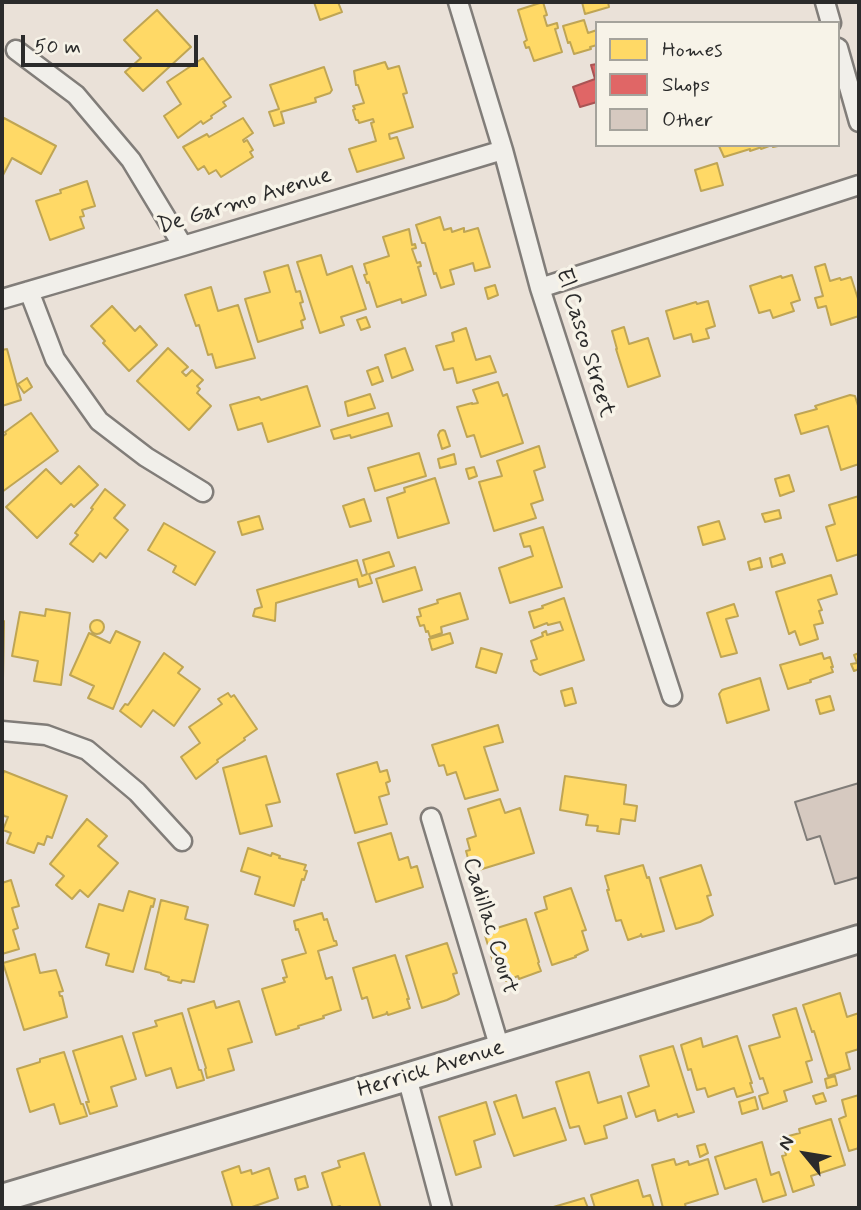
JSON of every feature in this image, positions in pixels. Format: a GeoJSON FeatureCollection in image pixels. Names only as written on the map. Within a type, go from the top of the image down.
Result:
{"type":"FeatureCollection","features":[{"type":"Feature","properties":{"kind":"street","name":"El Casco Street"},"geometry":{"type":"LineString","coordinates":[[458,2],[503,150],[540,288],[671,696]]}},
{"type":"Feature","properties":{"kind":"street"},"geometry":{"type":"LineString","coordinates":[[825,2],[830,21]]}},
{"type":"Feature","properties":{"kind":"street"},"geometry":{"type":"LineString","coordinates":[[16,50],[76,95],[131,160],[183,246]]}},
{"type":"Feature","properties":{"kind":"street"},"geometry":{"type":"LineString","coordinates":[[840,55],[859,122]]}},
{"type":"Feature","properties":{"kind":"street","name":"De Garmo Avenue"},"geometry":{"type":"LineString","coordinates":[[2,299],[503,150]]}},
{"type":"Feature","properties":{"kind":"street"},"geometry":{"type":"LineString","coordinates":[[540,288],[859,185]]}},
{"type":"Feature","properties":{"kind":"street"},"geometry":{"type":"LineString","coordinates":[[29,291],[55,359],[99,421],[146,457],[203,492]]}},
{"type":"Feature","properties":{"kind":"street"},"geometry":{"type":"LineString","coordinates":[[2,731],[46,735],[87,750],[137,792],[182,841]]}},
{"type":"Feature","properties":{"kind":"street","name":"Cadillac Court"},"geometry":{"type":"LineString","coordinates":[[430,817],[500,1049]]}},
{"type":"Feature","properties":{"kind":"street","name":"Herrick Avenue"},"geometry":{"type":"LineString","coordinates":[[2,1198],[859,939]]}},
{"type":"Feature","properties":{"kind":"street"},"geometry":{"type":"LineString","coordinates":[[407,1077],[442,1208]]}},
{"type":"Feature","properties":{"kind":"building: Homes"},"geometry":{"type":"Polygon","coordinates":[[[314,2],[338,2],[342,12],[320,20],[314,2]]]}},
{"type":"Feature","properties":{"kind":"building: Homes"},"geometry":{"type":"Polygon","coordinates":[[[543,2],[547,26],[557,23],[558,28],[555,29],[562,52],[534,61],[524,42],[527,40],[518,10],[543,2]]]}},
{"type":"Feature","properties":{"kind":"building: Homes"},"geometry":{"type":"Polygon","coordinates":[[[582,2],[608,2],[609,7],[585,14],[582,2]]]}},
{"type":"Feature","properties":{"kind":"building: Homes"},"geometry":{"type":"Polygon","coordinates":[[[157,10],[191,47],[143,91],[125,72],[141,58],[124,40],[157,10]]]}},
{"type":"Feature","properties":{"kind":"building: Homes"},"geometry":{"type":"Polygon","coordinates":[[[584,20],[588,33],[595,31],[595,46],[574,54],[563,26],[584,20]]]}},
{"type":"Feature","properties":{"kind":"building: Homes"},"geometry":{"type":"Polygon","coordinates":[[[203,58],[231,97],[223,102],[226,106],[211,116],[212,118],[203,124],[201,121],[178,138],[164,116],[181,104],[167,82],[203,58]]]}},
{"type":"Feature","properties":{"kind":"building: Homes"},"geometry":{"type":"Polygon","coordinates":[[[385,62],[388,69],[399,66],[407,93],[403,94],[413,127],[389,134],[390,139],[397,137],[404,158],[357,172],[349,149],[376,141],[371,123],[374,122],[373,119],[359,123],[356,120],[353,106],[364,103],[356,85],[354,71],[385,62]]]}},
{"type":"Feature","properties":{"kind":"building: Homes"},"geometry":{"type":"Polygon","coordinates":[[[324,67],[332,90],[330,93],[315,98],[316,102],[281,112],[284,123],[274,126],[269,112],[279,109],[270,85],[324,67]]]}},
{"type":"Feature","properties":{"kind":"building: Homes"},"geometry":{"type":"Polygon","coordinates":[[[4,118],[56,146],[41,174],[12,158],[2,177],[4,118]]]}},
{"type":"Feature","properties":{"kind":"building: Homes"},"geometry":{"type":"Polygon","coordinates":[[[243,118],[253,133],[243,140],[247,140],[253,150],[250,152],[253,157],[221,177],[216,170],[209,174],[204,166],[198,170],[183,147],[207,134],[209,137],[243,118]]]}},
{"type":"Feature","properties":{"kind":"building: Homes"},"geometry":{"type":"Polygon","coordinates":[[[719,147],[760,147],[750,151],[724,157],[719,147]]]}},
{"type":"Feature","properties":{"kind":"building: Homes"},"geometry":{"type":"Polygon","coordinates":[[[717,163],[723,185],[701,191],[695,170],[717,163]]]}},
{"type":"Feature","properties":{"kind":"building: Homes"},"geometry":{"type":"Polygon","coordinates":[[[87,181],[95,206],[82,210],[84,216],[80,217],[84,228],[50,240],[36,201],[87,181]]]}},
{"type":"Feature","properties":{"kind":"building: Homes"},"geometry":{"type":"Polygon","coordinates":[[[440,217],[444,230],[451,228],[452,232],[464,228],[464,232],[478,228],[490,267],[475,271],[473,263],[450,270],[454,284],[441,288],[416,225],[440,217]]]}},
{"type":"Feature","properties":{"kind":"building: Homes"},"geometry":{"type":"Polygon","coordinates":[[[409,229],[412,245],[415,244],[416,248],[412,249],[417,263],[420,262],[421,266],[418,267],[426,295],[377,307],[364,275],[367,274],[364,264],[389,256],[383,237],[409,229]]]}},
{"type":"Feature","properties":{"kind":"building: Homes"},"geometry":{"type":"Polygon","coordinates":[[[321,255],[327,275],[352,266],[366,309],[341,317],[344,325],[320,333],[297,262],[321,255]]]}},
{"type":"Feature","properties":{"kind":"building: Homes"},"geometry":{"type":"Polygon","coordinates":[[[825,264],[830,281],[851,277],[859,302],[859,316],[831,325],[826,306],[818,308],[815,298],[823,296],[815,267],[825,264]]]}},
{"type":"Feature","properties":{"kind":"building: Homes"},"geometry":{"type":"Polygon","coordinates":[[[288,265],[296,292],[300,291],[303,302],[300,303],[305,319],[301,321],[303,328],[258,342],[245,299],[270,292],[264,272],[288,265]]]}},
{"type":"Feature","properties":{"kind":"building: Homes"},"geometry":{"type":"Polygon","coordinates":[[[792,275],[800,300],[791,303],[794,311],[773,318],[770,310],[759,313],[750,286],[792,275]]]}},
{"type":"Feature","properties":{"kind":"building: Homes"},"geometry":{"type":"Polygon","coordinates":[[[495,285],[498,295],[488,299],[485,288],[495,285]]]}},
{"type":"Feature","properties":{"kind":"building: Homes"},"geometry":{"type":"Polygon","coordinates":[[[211,287],[218,311],[238,305],[255,358],[216,368],[212,354],[208,355],[199,325],[196,326],[185,295],[211,287]]]}},
{"type":"Feature","properties":{"kind":"building: Homes"},"geometry":{"type":"Polygon","coordinates":[[[708,301],[715,326],[706,329],[709,338],[693,342],[691,334],[674,339],[666,311],[708,301]]]}},
{"type":"Feature","properties":{"kind":"building: Homes"},"geometry":{"type":"Polygon","coordinates":[[[112,306],[135,331],[140,326],[157,345],[129,371],[91,326],[112,306]]]}},
{"type":"Feature","properties":{"kind":"building: Homes"},"geometry":{"type":"Polygon","coordinates":[[[366,317],[370,327],[361,330],[357,320],[366,317]]]}},
{"type":"Feature","properties":{"kind":"building: Homes"},"geometry":{"type":"Polygon","coordinates":[[[624,327],[629,344],[648,338],[660,376],[628,387],[612,331],[624,327]]]}},
{"type":"Feature","properties":{"kind":"building: Homes"},"geometry":{"type":"Polygon","coordinates":[[[466,328],[476,360],[490,356],[496,372],[457,383],[453,368],[444,370],[436,346],[454,341],[452,333],[466,328]]]}},
{"type":"Feature","properties":{"kind":"building: Homes"},"geometry":{"type":"Polygon","coordinates":[[[168,348],[188,367],[182,372],[186,376],[192,370],[203,380],[197,386],[200,389],[197,393],[211,406],[189,430],[137,381],[168,348]]]}},
{"type":"Feature","properties":{"kind":"building: Homes"},"geometry":{"type":"Polygon","coordinates":[[[405,348],[413,370],[392,378],[385,355],[405,348]]]}},
{"type":"Feature","properties":{"kind":"building: Homes"},"geometry":{"type":"Polygon","coordinates":[[[7,349],[21,400],[2,406],[2,350],[7,349]]]}},
{"type":"Feature","properties":{"kind":"building: Homes"},"geometry":{"type":"Polygon","coordinates":[[[378,367],[383,381],[372,385],[367,371],[378,367]]]}},
{"type":"Feature","properties":{"kind":"building: Homes"},"geometry":{"type":"Polygon","coordinates":[[[27,378],[32,387],[24,393],[18,384],[27,378]]]}},
{"type":"Feature","properties":{"kind":"building: Homes"},"geometry":{"type":"Polygon","coordinates":[[[498,382],[503,396],[507,394],[523,443],[481,457],[474,435],[467,437],[457,407],[478,403],[473,390],[498,382]]]}},
{"type":"Feature","properties":{"kind":"building: Homes"},"geometry":{"type":"Polygon","coordinates":[[[307,386],[320,426],[268,442],[262,423],[238,430],[230,405],[259,397],[261,400],[307,386]]]}},
{"type":"Feature","properties":{"kind":"building: Homes"},"geometry":{"type":"Polygon","coordinates":[[[370,394],[375,408],[348,416],[345,402],[370,394]]]}},
{"type":"Feature","properties":{"kind":"building: Homes"},"geometry":{"type":"Polygon","coordinates":[[[850,395],[855,396],[859,409],[859,464],[841,470],[828,426],[801,434],[795,415],[850,395]]]}},
{"type":"Feature","properties":{"kind":"building: Homes"},"geometry":{"type":"Polygon","coordinates":[[[31,413],[58,451],[2,492],[2,437],[31,413]]]}},
{"type":"Feature","properties":{"kind":"building: Homes"},"geometry":{"type":"Polygon","coordinates":[[[388,413],[392,426],[351,438],[350,435],[334,439],[331,430],[388,413]]]}},
{"type":"Feature","properties":{"kind":"building: Homes"},"geometry":{"type":"Polygon","coordinates":[[[443,430],[450,446],[442,449],[438,435],[443,430]]]}},
{"type":"Feature","properties":{"kind":"building: Homes"},"geometry":{"type":"Polygon","coordinates":[[[539,446],[545,467],[534,471],[543,500],[531,504],[536,518],[494,531],[479,482],[502,476],[497,461],[539,446]]]}},
{"type":"Feature","properties":{"kind":"building: Homes"},"geometry":{"type":"Polygon","coordinates":[[[419,453],[426,476],[375,491],[368,468],[419,453]]]}},
{"type":"Feature","properties":{"kind":"building: Homes"},"geometry":{"type":"Polygon","coordinates":[[[454,454],[456,464],[440,468],[438,459],[454,454]]]}},
{"type":"Feature","properties":{"kind":"building: Homes"},"geometry":{"type":"Polygon","coordinates":[[[79,466],[98,485],[74,507],[71,504],[37,538],[6,507],[46,469],[61,484],[79,466]]]}},
{"type":"Feature","properties":{"kind":"building: Homes"},"geometry":{"type":"Polygon","coordinates":[[[474,467],[477,476],[469,479],[466,469],[474,467]]]}},
{"type":"Feature","properties":{"kind":"building: Homes"},"geometry":{"type":"Polygon","coordinates":[[[789,475],[794,491],[780,496],[775,479],[789,475]]]}},
{"type":"Feature","properties":{"kind":"building: Homes"},"geometry":{"type":"Polygon","coordinates":[[[435,478],[449,523],[398,538],[387,498],[405,492],[404,488],[435,478]]]}},
{"type":"Feature","properties":{"kind":"building: Homes"},"geometry":{"type":"Polygon","coordinates":[[[105,489],[125,505],[114,518],[128,530],[106,558],[100,553],[93,562],[70,544],[105,489]]]}},
{"type":"Feature","properties":{"kind":"building: Homes"},"geometry":{"type":"Polygon","coordinates":[[[859,496],[859,554],[837,561],[826,527],[835,524],[829,505],[859,496]]]}},
{"type":"Feature","properties":{"kind":"building: Homes"},"geometry":{"type":"Polygon","coordinates":[[[364,499],[371,521],[350,527],[343,506],[364,499]]]}},
{"type":"Feature","properties":{"kind":"building: Homes"},"geometry":{"type":"Polygon","coordinates":[[[779,510],[781,518],[765,522],[762,514],[779,510]]]}},
{"type":"Feature","properties":{"kind":"building: Homes"},"geometry":{"type":"Polygon","coordinates":[[[259,516],[263,529],[242,535],[238,522],[259,516]]]}},
{"type":"Feature","properties":{"kind":"building: Homes"},"geometry":{"type":"Polygon","coordinates":[[[719,521],[725,539],[703,545],[698,527],[719,521]]]}},
{"type":"Feature","properties":{"kind":"building: Homes"},"geometry":{"type":"Polygon","coordinates":[[[164,523],[215,552],[195,585],[173,572],[176,566],[148,550],[164,523]]]}},
{"type":"Feature","properties":{"kind":"building: Homes"},"geometry":{"type":"Polygon","coordinates":[[[543,527],[562,587],[510,603],[499,568],[533,556],[530,546],[524,547],[520,534],[543,527]]]}},
{"type":"Feature","properties":{"kind":"building: Homes"},"geometry":{"type":"Polygon","coordinates":[[[389,552],[394,566],[369,574],[372,583],[359,587],[357,579],[276,603],[275,621],[253,616],[255,609],[262,607],[257,590],[357,560],[362,576],[367,574],[363,560],[389,552]]]}},
{"type":"Feature","properties":{"kind":"building: Homes"},"geometry":{"type":"Polygon","coordinates":[[[782,554],[785,563],[772,567],[770,558],[782,554]]]}},
{"type":"Feature","properties":{"kind":"building: Homes"},"geometry":{"type":"Polygon","coordinates":[[[760,558],[762,567],[750,570],[748,562],[760,558]]]}},
{"type":"Feature","properties":{"kind":"building: Homes"},"geometry":{"type":"Polygon","coordinates":[[[415,567],[422,590],[383,602],[376,579],[415,567]]]}},
{"type":"Feature","properties":{"kind":"building: Homes"},"geometry":{"type":"Polygon","coordinates":[[[831,575],[837,594],[818,600],[823,623],[814,625],[818,639],[800,645],[795,631],[789,634],[776,592],[831,575]]]}},
{"type":"Feature","properties":{"kind":"building: Homes"},"geometry":{"type":"Polygon","coordinates":[[[460,593],[468,619],[441,627],[442,633],[430,637],[424,625],[420,626],[417,617],[421,616],[419,609],[460,593]]]}},
{"type":"Feature","properties":{"kind":"building: Homes"},"geometry":{"type":"Polygon","coordinates":[[[564,598],[584,660],[540,675],[534,671],[531,661],[537,659],[531,641],[543,636],[542,633],[546,631],[547,635],[563,630],[560,622],[534,628],[529,612],[564,598]]]}},
{"type":"Feature","properties":{"kind":"building: Homes"},"geometry":{"type":"Polygon","coordinates":[[[734,604],[738,616],[726,619],[737,653],[721,657],[707,613],[734,604]]]}},
{"type":"Feature","properties":{"kind":"building: Homes"},"geometry":{"type":"Polygon","coordinates":[[[46,609],[70,613],[61,685],[34,681],[38,661],[12,656],[20,612],[45,616],[46,609]]]}},
{"type":"Feature","properties":{"kind":"building: Homes"},"geometry":{"type":"Polygon","coordinates":[[[97,620],[102,622],[102,632],[97,634],[92,632],[90,627],[92,622],[97,620]]]}},
{"type":"Feature","properties":{"kind":"building: Homes"},"geometry":{"type":"Polygon","coordinates":[[[4,621],[3,679],[2,679],[4,621]]]}},
{"type":"Feature","properties":{"kind":"building: Homes"},"geometry":{"type":"Polygon","coordinates":[[[116,631],[140,642],[113,709],[88,698],[94,686],[70,675],[89,633],[110,643],[116,631]]]}},
{"type":"Feature","properties":{"kind":"building: Homes"},"geometry":{"type":"Polygon","coordinates":[[[450,633],[453,643],[432,650],[429,639],[450,633]]]}},
{"type":"Feature","properties":{"kind":"building: Homes"},"geometry":{"type":"Polygon","coordinates":[[[481,648],[502,654],[496,673],[476,667],[481,648]]]}},
{"type":"Feature","properties":{"kind":"building: Homes"},"geometry":{"type":"Polygon","coordinates":[[[164,653],[183,667],[178,673],[200,689],[174,726],[153,710],[141,727],[120,711],[125,704],[128,705],[164,653]]]}},
{"type":"Feature","properties":{"kind":"building: Homes"},"geometry":{"type":"Polygon","coordinates":[[[822,653],[824,659],[830,657],[833,672],[788,689],[780,665],[822,653]]]}},
{"type":"Feature","properties":{"kind":"building: Homes"},"geometry":{"type":"Polygon","coordinates":[[[859,653],[859,669],[854,671],[851,664],[857,663],[854,655],[859,653]]]}},
{"type":"Feature","properties":{"kind":"building: Homes"},"geometry":{"type":"Polygon","coordinates":[[[760,678],[769,710],[727,723],[719,694],[722,690],[760,678]]]}},
{"type":"Feature","properties":{"kind":"building: Homes"},"geometry":{"type":"Polygon","coordinates":[[[572,688],[576,703],[565,706],[561,691],[572,688]]]}},
{"type":"Feature","properties":{"kind":"building: Homes"},"geometry":{"type":"Polygon","coordinates":[[[228,693],[231,697],[234,695],[257,729],[196,779],[181,757],[200,743],[189,727],[222,704],[218,699],[228,693]]]}},
{"type":"Feature","properties":{"kind":"building: Homes"},"geometry":{"type":"Polygon","coordinates":[[[830,696],[834,710],[820,714],[816,700],[830,696]]]}},
{"type":"Feature","properties":{"kind":"building: Homes"},"geometry":{"type":"Polygon","coordinates":[[[498,725],[503,742],[484,747],[498,790],[465,799],[456,772],[447,775],[444,765],[439,766],[432,745],[498,725]]]}},
{"type":"Feature","properties":{"kind":"building: Homes"},"geometry":{"type":"Polygon","coordinates":[[[266,756],[280,802],[266,805],[272,826],[240,834],[223,768],[266,756]]]}},
{"type":"Feature","properties":{"kind":"building: Homes"},"geometry":{"type":"Polygon","coordinates":[[[377,762],[380,772],[387,770],[390,781],[386,783],[389,794],[379,797],[387,824],[355,833],[337,774],[377,762]]]}},
{"type":"Feature","properties":{"kind":"building: Homes"},"geometry":{"type":"Polygon","coordinates":[[[4,771],[67,796],[52,838],[47,836],[44,845],[38,843],[34,853],[7,843],[11,833],[3,830],[8,817],[2,812],[4,771]]]}},
{"type":"Feature","properties":{"kind":"building: Homes"},"geometry":{"type":"Polygon","coordinates":[[[565,776],[626,785],[624,804],[637,806],[635,821],[621,819],[619,834],[597,831],[598,826],[586,825],[588,815],[560,810],[565,776]]]}},
{"type":"Feature","properties":{"kind":"building: Homes"},"geometry":{"type":"Polygon","coordinates":[[[500,799],[505,813],[520,808],[534,853],[479,870],[476,860],[469,862],[466,851],[470,850],[467,839],[476,836],[468,809],[500,799]]]}},
{"type":"Feature","properties":{"kind":"building: Homes"},"geometry":{"type":"Polygon","coordinates":[[[87,819],[107,836],[98,846],[118,863],[88,897],[80,890],[72,899],[56,885],[64,876],[50,864],[87,819]]]}},
{"type":"Feature","properties":{"kind":"building: Homes"},"geometry":{"type":"Polygon","coordinates":[[[391,833],[399,860],[408,857],[411,868],[417,866],[423,887],[376,902],[358,843],[391,833]]]}},
{"type":"Feature","properties":{"kind":"building: Homes"},"geometry":{"type":"Polygon","coordinates":[[[248,848],[306,865],[304,870],[307,871],[294,906],[255,894],[260,877],[241,871],[248,848]]]}},
{"type":"Feature","properties":{"kind":"building: Homes"},"geometry":{"type":"Polygon","coordinates":[[[643,865],[664,931],[642,937],[641,934],[628,940],[621,920],[616,921],[605,876],[643,865]]]}},
{"type":"Feature","properties":{"kind":"building: Homes"},"geometry":{"type":"Polygon","coordinates":[[[701,865],[711,895],[707,896],[713,915],[676,929],[660,878],[701,865]]]}},
{"type":"Feature","properties":{"kind":"building: Homes"},"geometry":{"type":"Polygon","coordinates":[[[11,880],[19,906],[12,908],[18,928],[13,930],[19,949],[2,954],[2,883],[11,880]]]}},
{"type":"Feature","properties":{"kind":"building: Homes"},"geometry":{"type":"Polygon","coordinates":[[[571,888],[586,930],[582,931],[588,950],[552,965],[535,913],[547,909],[544,897],[571,888]]]}},
{"type":"Feature","properties":{"kind":"building: Homes"},"geometry":{"type":"Polygon","coordinates":[[[129,891],[155,899],[133,972],[106,965],[109,954],[86,947],[99,904],[123,911],[129,891]]]}},
{"type":"Feature","properties":{"kind":"building: Homes"},"geometry":{"type":"Polygon","coordinates":[[[161,900],[188,907],[185,919],[208,925],[194,982],[168,980],[169,977],[161,973],[145,969],[161,900]]]}},
{"type":"Feature","properties":{"kind":"building: Homes"},"geometry":{"type":"Polygon","coordinates":[[[322,913],[337,945],[318,951],[326,979],[332,977],[341,1010],[276,1035],[262,989],[285,982],[283,978],[287,977],[282,960],[306,953],[294,921],[322,913]]]}},
{"type":"Feature","properties":{"kind":"building: Homes"},"geometry":{"type":"Polygon","coordinates":[[[526,919],[541,971],[506,981],[498,961],[493,962],[484,932],[526,919]]]}},
{"type":"Feature","properties":{"kind":"building: Homes"},"geometry":{"type":"Polygon","coordinates":[[[447,943],[457,973],[453,974],[459,994],[422,1008],[406,956],[447,943]]]}},
{"type":"Feature","properties":{"kind":"building: Homes"},"geometry":{"type":"Polygon","coordinates":[[[35,954],[40,973],[56,970],[67,1017],[24,1030],[3,963],[35,954]]]}},
{"type":"Feature","properties":{"kind":"building: Homes"},"geometry":{"type":"Polygon","coordinates":[[[395,955],[410,1008],[388,1015],[387,1012],[373,1018],[367,997],[362,999],[353,968],[395,955]]]}},
{"type":"Feature","properties":{"kind":"building: Homes"},"geometry":{"type":"Polygon","coordinates":[[[840,993],[847,1017],[859,1013],[859,1049],[846,1053],[850,1069],[828,1076],[803,1005],[840,993]]]}},
{"type":"Feature","properties":{"kind":"building: Homes"},"geometry":{"type":"Polygon","coordinates":[[[214,1001],[216,1008],[239,1001],[252,1042],[228,1049],[234,1070],[207,1078],[188,1009],[214,1001]]]}},
{"type":"Feature","properties":{"kind":"building: Homes"},"geometry":{"type":"Polygon","coordinates":[[[796,1008],[812,1060],[806,1062],[812,1082],[784,1091],[787,1101],[763,1109],[759,1096],[768,1093],[763,1078],[760,1079],[749,1046],[780,1037],[773,1015],[796,1008]]]}},
{"type":"Feature","properties":{"kind":"building: Homes"},"geometry":{"type":"Polygon","coordinates":[[[182,1013],[204,1080],[177,1088],[171,1068],[146,1076],[133,1033],[157,1026],[155,1021],[182,1013]]]}},
{"type":"Feature","properties":{"kind":"building: Homes"},"geometry":{"type":"Polygon","coordinates":[[[122,1036],[136,1079],[111,1087],[117,1106],[90,1114],[86,1102],[89,1102],[73,1051],[122,1036]]]}},
{"type":"Feature","properties":{"kind":"building: Homes"},"geometry":{"type":"Polygon","coordinates":[[[737,1036],[753,1092],[737,1097],[734,1088],[708,1097],[705,1088],[697,1090],[681,1045],[701,1038],[703,1047],[737,1036]]]}},
{"type":"Feature","properties":{"kind":"building: Homes"},"geometry":{"type":"Polygon","coordinates":[[[673,1046],[694,1112],[678,1117],[677,1114],[658,1121],[655,1110],[636,1117],[628,1093],[649,1086],[640,1056],[673,1046]]]}},
{"type":"Feature","properties":{"kind":"building: Homes"},"geometry":{"type":"Polygon","coordinates":[[[64,1052],[87,1116],[60,1124],[54,1104],[30,1112],[17,1069],[64,1052]]]}},
{"type":"Feature","properties":{"kind":"building: Homes"},"geometry":{"type":"Polygon","coordinates":[[[589,1072],[598,1103],[621,1096],[627,1118],[604,1126],[607,1138],[585,1144],[579,1126],[570,1128],[556,1082],[589,1072]]]}},
{"type":"Feature","properties":{"kind":"building: Homes"},"geometry":{"type":"Polygon","coordinates":[[[835,1076],[837,1085],[827,1088],[825,1079],[835,1076]]]}},
{"type":"Feature","properties":{"kind":"building: Homes"},"geometry":{"type":"Polygon","coordinates":[[[823,1093],[826,1101],[816,1104],[813,1096],[823,1093]]]}},
{"type":"Feature","properties":{"kind":"building: Homes"},"geometry":{"type":"Polygon","coordinates":[[[516,1095],[523,1118],[555,1108],[566,1140],[514,1156],[494,1102],[516,1095]]]}},
{"type":"Feature","properties":{"kind":"building: Homes"},"geometry":{"type":"Polygon","coordinates":[[[859,1095],[859,1148],[849,1151],[839,1119],[846,1116],[842,1100],[859,1095]]]}},
{"type":"Feature","properties":{"kind":"building: Homes"},"geometry":{"type":"Polygon","coordinates":[[[755,1097],[758,1109],[742,1114],[739,1102],[755,1097]]]}},
{"type":"Feature","properties":{"kind":"building: Homes"},"geometry":{"type":"Polygon","coordinates":[[[486,1102],[495,1134],[474,1141],[481,1167],[456,1175],[439,1117],[486,1102]]]}},
{"type":"Feature","properties":{"kind":"building: Homes"},"geometry":{"type":"Polygon","coordinates":[[[831,1119],[845,1165],[811,1176],[814,1185],[793,1192],[782,1156],[786,1155],[781,1138],[831,1119]]]}},
{"type":"Feature","properties":{"kind":"building: Homes"},"geometry":{"type":"Polygon","coordinates":[[[762,1142],[771,1175],[779,1172],[786,1195],[763,1202],[756,1179],[725,1189],[715,1157],[762,1142]]]}},
{"type":"Feature","properties":{"kind":"building: Homes"},"geometry":{"type":"Polygon","coordinates":[[[705,1144],[708,1153],[700,1157],[697,1146],[705,1144]]]}},
{"type":"Feature","properties":{"kind":"building: Homes"},"geometry":{"type":"Polygon","coordinates":[[[364,1153],[381,1208],[333,1208],[322,1173],[340,1167],[338,1161],[364,1153]]]}},
{"type":"Feature","properties":{"kind":"building: Homes"},"geometry":{"type":"Polygon","coordinates":[[[674,1159],[676,1165],[688,1161],[689,1165],[708,1159],[718,1194],[685,1204],[686,1208],[663,1208],[652,1165],[674,1159]]]}},
{"type":"Feature","properties":{"kind":"building: Homes"},"geometry":{"type":"Polygon","coordinates":[[[239,1166],[241,1173],[251,1170],[252,1174],[269,1168],[278,1198],[253,1208],[233,1208],[222,1172],[239,1166]]]}},
{"type":"Feature","properties":{"kind":"building: Homes"},"geometry":{"type":"Polygon","coordinates":[[[305,1176],[308,1187],[298,1190],[295,1179],[305,1176]]]}},
{"type":"Feature","properties":{"kind":"building: Homes"},"geometry":{"type":"Polygon","coordinates":[[[638,1180],[643,1197],[650,1195],[654,1208],[595,1208],[591,1195],[638,1180]]]}},
{"type":"Feature","properties":{"kind":"building: Homes"},"geometry":{"type":"Polygon","coordinates":[[[584,1198],[588,1208],[550,1208],[584,1198]]]}},
{"type":"Feature","properties":{"kind":"building: Shops"},"geometry":{"type":"Polygon","coordinates":[[[595,79],[595,103],[580,107],[573,87],[595,79]]]}},
{"type":"Feature","properties":{"kind":"building: Other"},"geometry":{"type":"Polygon","coordinates":[[[859,783],[859,877],[835,884],[820,836],[807,840],[795,802],[859,783]]]}}]}
